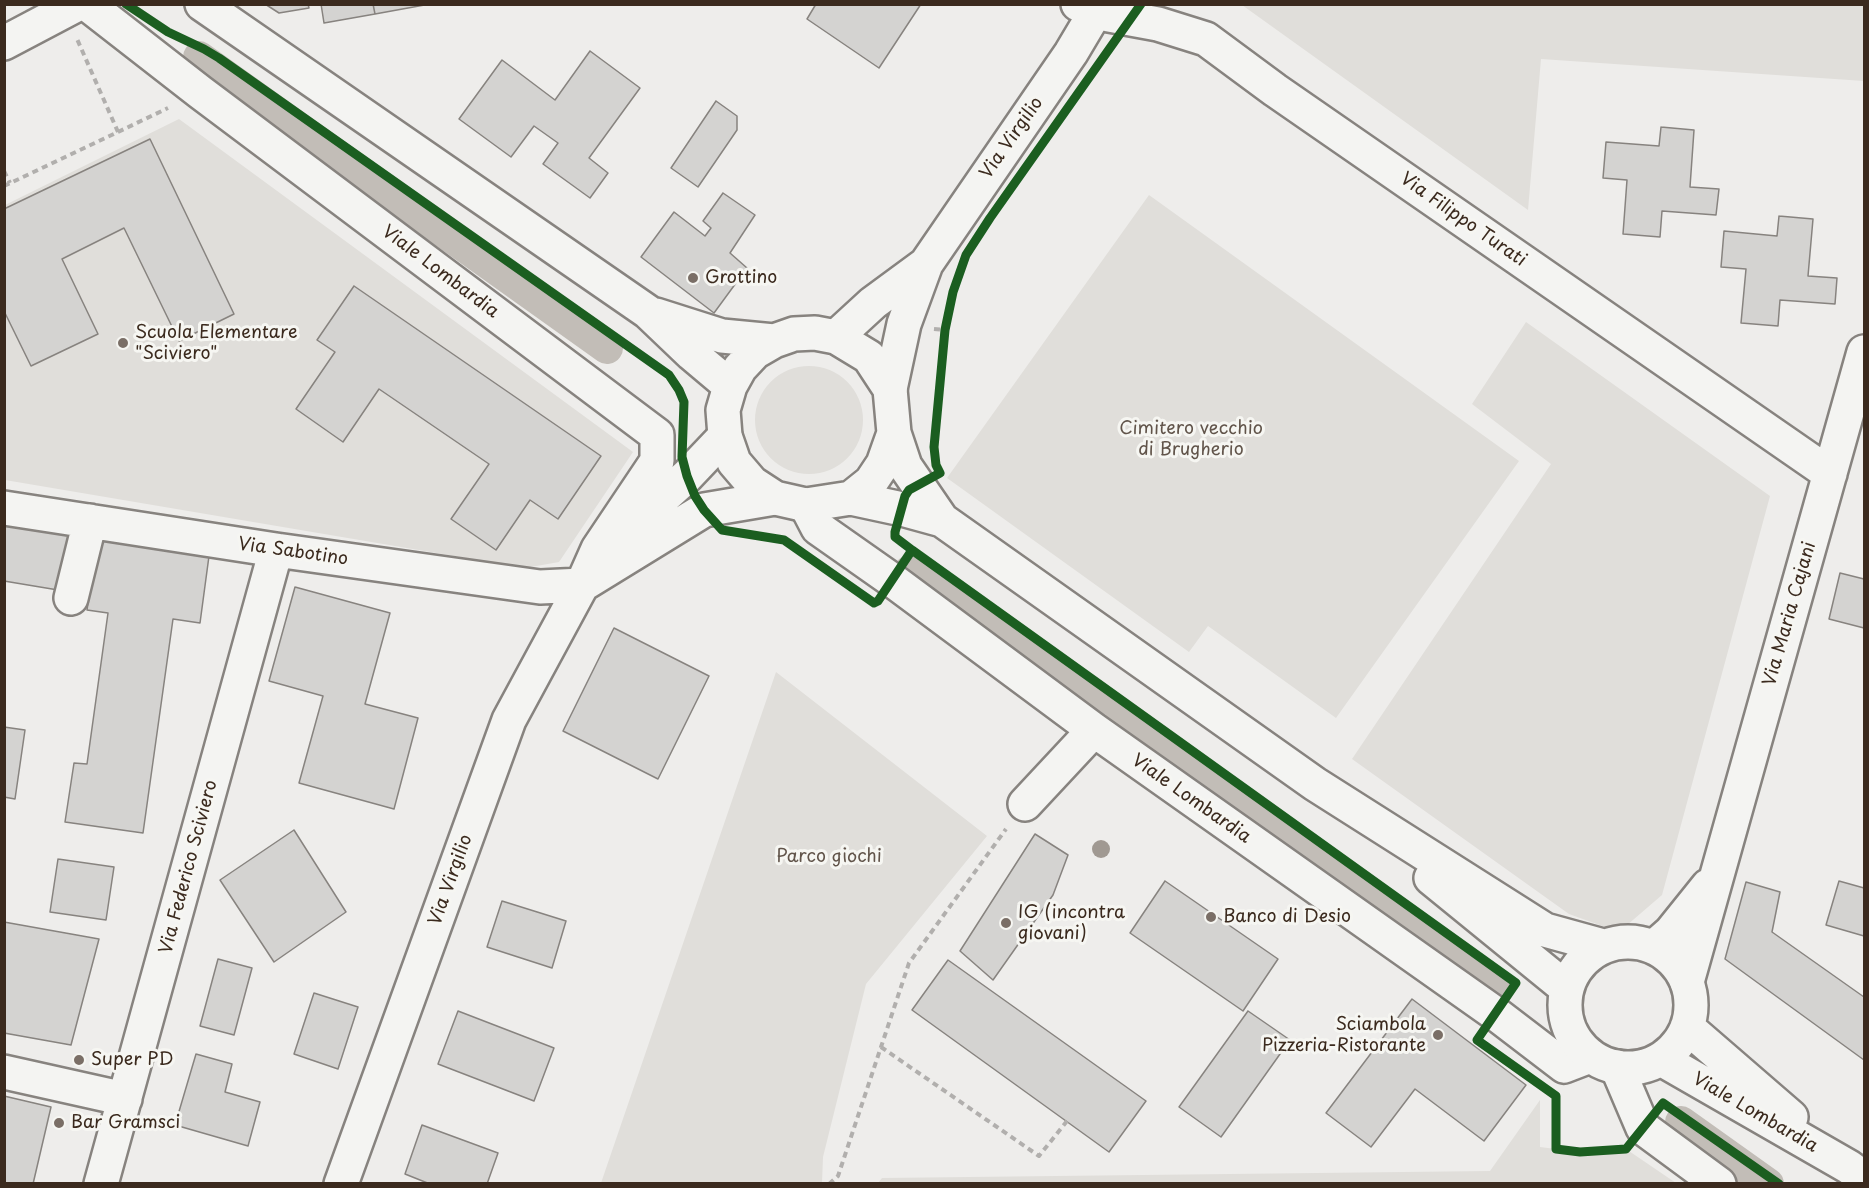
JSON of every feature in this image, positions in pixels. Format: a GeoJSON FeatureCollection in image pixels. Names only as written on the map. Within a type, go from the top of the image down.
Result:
{"type":"FeatureCollection","features":[{"type":"Feature","properties":{"kind":"street"},"geometry":{"type":"LineString","coordinates":[[202,4],[648,312],[730,386]]}},
{"type":"Feature","properties":{"kind":"street"},"geometry":{"type":"LineString","coordinates":[[4,43],[77,7]]}},
{"type":"Feature","properties":{"kind":"street","name":"Viale Lombardia"},"geometry":{"type":"LineString","coordinates":[[77,7],[200,92],[657,435],[657,461],[598,549],[582,585]]}},
{"type":"Feature","properties":{"kind":"street","name":"Via Virgilio"},"geometry":{"type":"LineString","coordinates":[[890,389],[904,324],[926,264],[1071,53],[1087,8]]}},
{"type":"Feature","properties":{"kind":"street","name":"Via Filippo Turati"},"geometry":{"type":"LineString","coordinates":[[1087,8],[1158,24],[1206,39],[1275,90],[1830,474]]}},
{"type":"Feature","properties":{"kind":"street","name":"Via Virgilio"},"geometry":{"type":"LineString","coordinates":[[836,337],[873,303],[926,264]]}},
{"type":"Feature","properties":{"kind":"street"},"geometry":{"type":"LineString","coordinates":[[648,312],[722,336],[774,341]]}},
{"type":"Feature","properties":{"kind":"street"},"geometry":{"type":"LineString","coordinates":[[790,502],[752,483],[734,462],[725,436],[723,411],[730,386],[740,368],[755,352],[774,341],[794,334],[815,333],[836,337],[869,357],[890,389],[894,433],[905,466],[942,520]]}},
{"type":"Feature","properties":{"kind":"street","name":"Via Maria Cajani"},"geometry":{"type":"LineString","coordinates":[[1687,982],[1830,474],[1858,403],[1864,352]]}},
{"type":"Feature","properties":{"kind":"street"},"geometry":{"type":"LineString","coordinates":[[851,498],[871,482],[883,464],[894,433]]}},
{"type":"Feature","properties":{"kind":"street","name":"Via Virgilio"},"geometry":{"type":"LineString","coordinates":[[341,1184],[509,720],[582,585],[616,540],[687,476],[725,436]]}},
{"type":"Feature","properties":{"kind":"street"},"geometry":{"type":"LineString","coordinates":[[582,585],[704,510],[851,498],[942,520],[1315,784],[1545,930],[1603,946],[1629,942],[1654,947],[1668,956],[1679,968],[1687,982],[1691,1005],[1687,1027],[1677,1045],[1661,1059],[1638,1068],[1603,1062]]}},
{"type":"Feature","properties":{"kind":"street","name":"Viale Lombardia"},"geometry":{"type":"LineString","coordinates":[[790,502],[818,528],[902,587],[1094,730],[1496,1014],[1564,1066],[1603,1062]]}},
{"type":"Feature","properties":{"kind":"street","name":"Via Sabotino"},"geometry":{"type":"LineString","coordinates":[[4,508],[276,550],[540,587],[582,585]]}},
{"type":"Feature","properties":{"kind":"street"},"geometry":{"type":"LineString","coordinates":[[71,598],[90,521]]}},
{"type":"Feature","properties":{"kind":"street","name":"Via Federico Sciviero"},"geometry":{"type":"LineString","coordinates":[[101,1184],[276,550]]}},
{"type":"Feature","properties":{"kind":"street"},"geometry":{"type":"LineString","coordinates":[[1025,804],[1094,730]]}},
{"type":"Feature","properties":{"kind":"street"},"geometry":{"type":"LineString","coordinates":[[1315,784],[1566,988]]}},
{"type":"Feature","properties":{"kind":"street","name":"Via Maria Cajani"},"geometry":{"type":"LineString","coordinates":[[1654,947],[1671,932],[1716,875]]}},
{"type":"Feature","properties":{"kind":"street"},"geometry":{"type":"LineString","coordinates":[[1603,946],[1580,963],[1566,988],[1564,1007],[1568,1026],[1576,1042],[1603,1062],[1643,1128],[1719,1184]]}},
{"type":"Feature","properties":{"kind":"street","name":"Viale Lombardia"},"geometry":{"type":"LineString","coordinates":[[1687,1027],[1857,1173]]}},
{"type":"Feature","properties":{"kind":"street","name":"Viale Lombardia"},"geometry":{"type":"LineString","coordinates":[[1661,1059],[1857,1173]]}},
{"type":"Feature","properties":{"kind":"street"},"geometry":{"type":"LineString","coordinates":[[4,1072],[125,1099]]}},
{"type":"Feature","properties":{"kind":"path"},"geometry":{"type":"LineString","coordinates":[[77,7],[118,132]]}},
{"type":"Feature","properties":{"kind":"path"},"geometry":{"type":"LineString","coordinates":[[4,186],[200,92]]}},
{"type":"Feature","properties":{"kind":"path"},"geometry":{"type":"LineString","coordinates":[[4,171],[10,183]]}},
{"type":"Feature","properties":{"kind":"path"},"geometry":{"type":"LineString","coordinates":[[944,341],[947,321]]}},
{"type":"Feature","properties":{"kind":"path"},"geometry":{"type":"LineString","coordinates":[[829,1184],[838,1176],[909,963],[1025,804]]}},
{"type":"Feature","properties":{"kind":"path"},"geometry":{"type":"LineString","coordinates":[[881,1047],[1040,1156],[1067,1121]]}},
{"type":"Feature","properties":{"kind":"shaded area"},"geometry":{"type":"Polygon","coordinates":[[[1242,5],[1864,5],[1864,81],[1541,59],[1528,210],[1242,5]]]}},
{"type":"Feature","properties":{"kind":"shaded area"},"geometry":{"type":"Polygon","coordinates":[[[179,119],[633,452],[559,562],[525,568],[5,480],[5,205],[179,119]]]}},
{"type":"Feature","properties":{"kind":"shaded area","name":"Cimitero vecchio di Brugherio"},"geometry":{"type":"Polygon","coordinates":[[[1149,195],[1519,461],[1336,718],[1208,626],[1189,652],[947,478],[1149,195]]]}},
{"type":"Feature","properties":{"kind":"shaded area"},"geometry":{"type":"Polygon","coordinates":[[[1526,322],[1770,496],[1662,895],[1619,932],[1569,914],[1352,759],[1551,464],[1472,404],[1526,322]]]}},
{"type":"Feature","properties":{"kind":"shaded area"},"geometry":{"type":"Polygon","coordinates":[[[809,366],[830,370],[847,382],[859,399],[863,420],[859,441],[847,458],[830,470],[809,474],[788,470],[771,458],[759,441],[755,420],[759,399],[771,382],[788,370],[809,366]]]}},
{"type":"Feature","properties":{"kind":"shaded area","name":"Parco giochi"},"geometry":{"type":"Polygon","coordinates":[[[776,672],[987,836],[866,984],[823,1157],[822,1183],[601,1183],[776,672]]]}},
{"type":"Feature","properties":{"kind":"shaded area"},"geometry":{"type":"Polygon","coordinates":[[[1540,1100],[1540,1147],[1580,1152],[1626,1149],[1676,1183],[878,1183],[882,1178],[1490,1171],[1540,1100]]]}},
{"type":"Feature","properties":{"kind":"building"},"geometry":{"type":"Polygon","coordinates":[[[265,4],[308,4],[309,8],[279,13],[265,4]]]}},
{"type":"Feature","properties":{"kind":"building"},"geometry":{"type":"Polygon","coordinates":[[[321,4],[373,4],[375,14],[324,23],[321,4]]]}},
{"type":"Feature","properties":{"kind":"building"},"geometry":{"type":"Polygon","coordinates":[[[373,4],[430,4],[375,14],[373,4]]]}},
{"type":"Feature","properties":{"kind":"building"},"geometry":{"type":"Polygon","coordinates":[[[816,4],[921,4],[879,68],[807,19],[816,4]]]}},
{"type":"Feature","properties":{"kind":"building"},"geometry":{"type":"Polygon","coordinates":[[[590,51],[640,88],[589,158],[608,173],[590,198],[543,164],[558,143],[534,126],[511,157],[459,119],[502,60],[555,100],[590,51]]]}},
{"type":"Feature","properties":{"kind":"building"},"geometry":{"type":"Polygon","coordinates":[[[716,101],[737,116],[737,130],[698,187],[671,168],[716,101]]]}},
{"type":"Feature","properties":{"kind":"building"},"geometry":{"type":"Polygon","coordinates":[[[1661,127],[1694,130],[1690,187],[1719,189],[1716,215],[1662,211],[1660,237],[1623,234],[1627,180],[1603,178],[1606,142],[1659,146],[1661,127]]]}},
{"type":"Feature","properties":{"kind":"building"},"geometry":{"type":"Polygon","coordinates":[[[150,139],[234,314],[179,341],[124,228],[62,259],[98,334],[31,366],[4,311],[4,209],[150,139]]]}},
{"type":"Feature","properties":{"kind":"building"},"geometry":{"type":"Polygon","coordinates":[[[723,193],[755,215],[730,253],[747,268],[714,313],[641,257],[674,212],[705,236],[711,228],[703,221],[723,193]]]}},
{"type":"Feature","properties":{"kind":"building"},"geometry":{"type":"Polygon","coordinates":[[[1779,216],[1813,219],[1808,276],[1837,278],[1835,304],[1780,300],[1778,326],[1741,323],[1746,269],[1721,267],[1724,231],[1777,236],[1779,216]]]}},
{"type":"Feature","properties":{"kind":"building"},"geometry":{"type":"Polygon","coordinates":[[[354,286],[601,456],[558,519],[530,500],[496,550],[451,519],[489,464],[379,389],[343,442],[296,409],[335,352],[317,340],[354,286]]]}},
{"type":"Feature","properties":{"kind":"building"},"geometry":{"type":"Polygon","coordinates":[[[4,523],[73,534],[64,591],[4,581],[4,523]]]}},
{"type":"Feature","properties":{"kind":"building"},"geometry":{"type":"Polygon","coordinates":[[[97,540],[209,556],[200,623],[173,619],[143,833],[65,822],[74,763],[87,764],[108,613],[87,610],[97,540]]]}},
{"type":"Feature","properties":{"kind":"building"},"geometry":{"type":"Polygon","coordinates":[[[1840,573],[1864,579],[1864,628],[1829,619],[1840,573]]]}},
{"type":"Feature","properties":{"kind":"building"},"geometry":{"type":"Polygon","coordinates":[[[295,587],[390,613],[365,704],[418,718],[394,809],[299,783],[323,696],[269,681],[295,587]]]}},
{"type":"Feature","properties":{"kind":"building"},"geometry":{"type":"Polygon","coordinates":[[[614,628],[709,676],[658,779],[563,731],[614,628]]]}},
{"type":"Feature","properties":{"kind":"building"},"geometry":{"type":"Polygon","coordinates":[[[4,727],[25,730],[15,799],[4,797],[4,727]]]}},
{"type":"Feature","properties":{"kind":"building"},"geometry":{"type":"Polygon","coordinates":[[[294,830],[346,912],[274,962],[220,880],[294,830]]]}},
{"type":"Feature","properties":{"kind":"building","name":"IG (incontra giovani)"},"geometry":{"type":"Polygon","coordinates":[[[1035,834],[1068,855],[1053,895],[993,980],[960,951],[1035,834]]]}},
{"type":"Feature","properties":{"kind":"building"},"geometry":{"type":"Polygon","coordinates":[[[58,859],[114,867],[106,920],[50,912],[58,859]]]}},
{"type":"Feature","properties":{"kind":"building"},"geometry":{"type":"Polygon","coordinates":[[[1165,881],[1278,959],[1243,1011],[1130,933],[1165,881]]]}},
{"type":"Feature","properties":{"kind":"building"},"geometry":{"type":"Polygon","coordinates":[[[1839,881],[1864,888],[1864,936],[1826,925],[1839,881]]]}},
{"type":"Feature","properties":{"kind":"building"},"geometry":{"type":"Polygon","coordinates":[[[1746,882],[1780,892],[1772,932],[1864,997],[1864,1060],[1725,959],[1746,882]]]}},
{"type":"Feature","properties":{"kind":"building"},"geometry":{"type":"Polygon","coordinates":[[[502,901],[566,921],[552,968],[487,947],[502,901]]]}},
{"type":"Feature","properties":{"kind":"building"},"geometry":{"type":"Polygon","coordinates":[[[4,922],[99,939],[71,1045],[4,1033],[4,922]]]}},
{"type":"Feature","properties":{"kind":"building"},"geometry":{"type":"Polygon","coordinates":[[[218,959],[252,968],[234,1035],[200,1026],[218,959]]]}},
{"type":"Feature","properties":{"kind":"building"},"geometry":{"type":"Polygon","coordinates":[[[948,960],[1146,1101],[1109,1152],[912,1010],[948,960]]]}},
{"type":"Feature","properties":{"kind":"building"},"geometry":{"type":"Polygon","coordinates":[[[314,993],[358,1007],[338,1069],[294,1054],[314,993]]]}},
{"type":"Feature","properties":{"kind":"building"},"geometry":{"type":"Polygon","coordinates":[[[1412,999],[1526,1085],[1484,1141],[1415,1089],[1371,1147],[1326,1113],[1412,999]]]}},
{"type":"Feature","properties":{"kind":"building"},"geometry":{"type":"Polygon","coordinates":[[[458,1011],[554,1048],[534,1101],[438,1064],[458,1011]]]}},
{"type":"Feature","properties":{"kind":"building"},"geometry":{"type":"Polygon","coordinates":[[[1248,1011],[1290,1040],[1221,1137],[1179,1107],[1248,1011]]]}},
{"type":"Feature","properties":{"kind":"building"},"geometry":{"type":"Polygon","coordinates":[[[196,1054],[232,1064],[225,1092],[260,1102],[248,1146],[175,1125],[196,1054]]]}},
{"type":"Feature","properties":{"kind":"building"},"geometry":{"type":"Polygon","coordinates":[[[4,1096],[51,1107],[33,1184],[4,1184],[4,1096]]]}},
{"type":"Feature","properties":{"kind":"building"},"geometry":{"type":"Polygon","coordinates":[[[422,1125],[498,1153],[487,1184],[430,1184],[405,1174],[422,1125]]]}},
{"type":"Feature","properties":{"kind":"waterway"},"geometry":{"type":"LineString","coordinates":[[199,57],[607,348]]}},
{"type":"Feature","properties":{"kind":"waterway"},"geometry":{"type":"LineString","coordinates":[[910,571],[1498,986]]}},
{"type":"Feature","properties":{"kind":"waterway"},"geometry":{"type":"LineString","coordinates":[[1681,1122],[1768,1184]]}},
{"type":"Feature","properties":{"kind":"cycle path"},"geometry":{"type":"LineString","coordinates":[[126,4],[168,32],[219,58],[669,375],[684,402],[682,457],[687,476],[704,510],[722,530],[784,540],[874,603],[878,601],[912,550],[1516,983],[1477,1040],[1556,1096],[1556,1149],[1580,1152],[1626,1149],[1663,1103],[1779,1184]]}},
{"type":"Feature","properties":{"kind":"cycle path"},"geometry":{"type":"LineString","coordinates":[[912,550],[895,537],[895,532],[905,496],[909,490],[940,473],[936,465],[934,447],[945,330],[953,292],[966,255],[1141,4]]}},
{"type":"Feature","properties":{"kind":"place","name":"Grottino"},"geometry":{"type":"Point","coordinates":[693,278]}},
{"type":"Feature","properties":{"kind":"place","name":"Scuola Elementare \"Sciviero\""},"geometry":{"type":"Point","coordinates":[123,343]}},
{"type":"Feature","properties":{"kind":"place","name":"Banco di Desio"},"geometry":{"type":"Point","coordinates":[1211,917]}},
{"type":"Feature","properties":{"kind":"place","name":"IG (incontra giovani)"},"geometry":{"type":"Point","coordinates":[1006,923]}},
{"type":"Feature","properties":{"kind":"place","name":"Sciambola Pizzeria-Ristorante"},"geometry":{"type":"Point","coordinates":[1438,1035]}},
{"type":"Feature","properties":{"kind":"place","name":"Super PD"},"geometry":{"type":"Point","coordinates":[79,1060]}},
{"type":"Feature","properties":{"kind":"place","name":"Bar Gramsci"},"geometry":{"type":"Point","coordinates":[59,1123]}}]}
